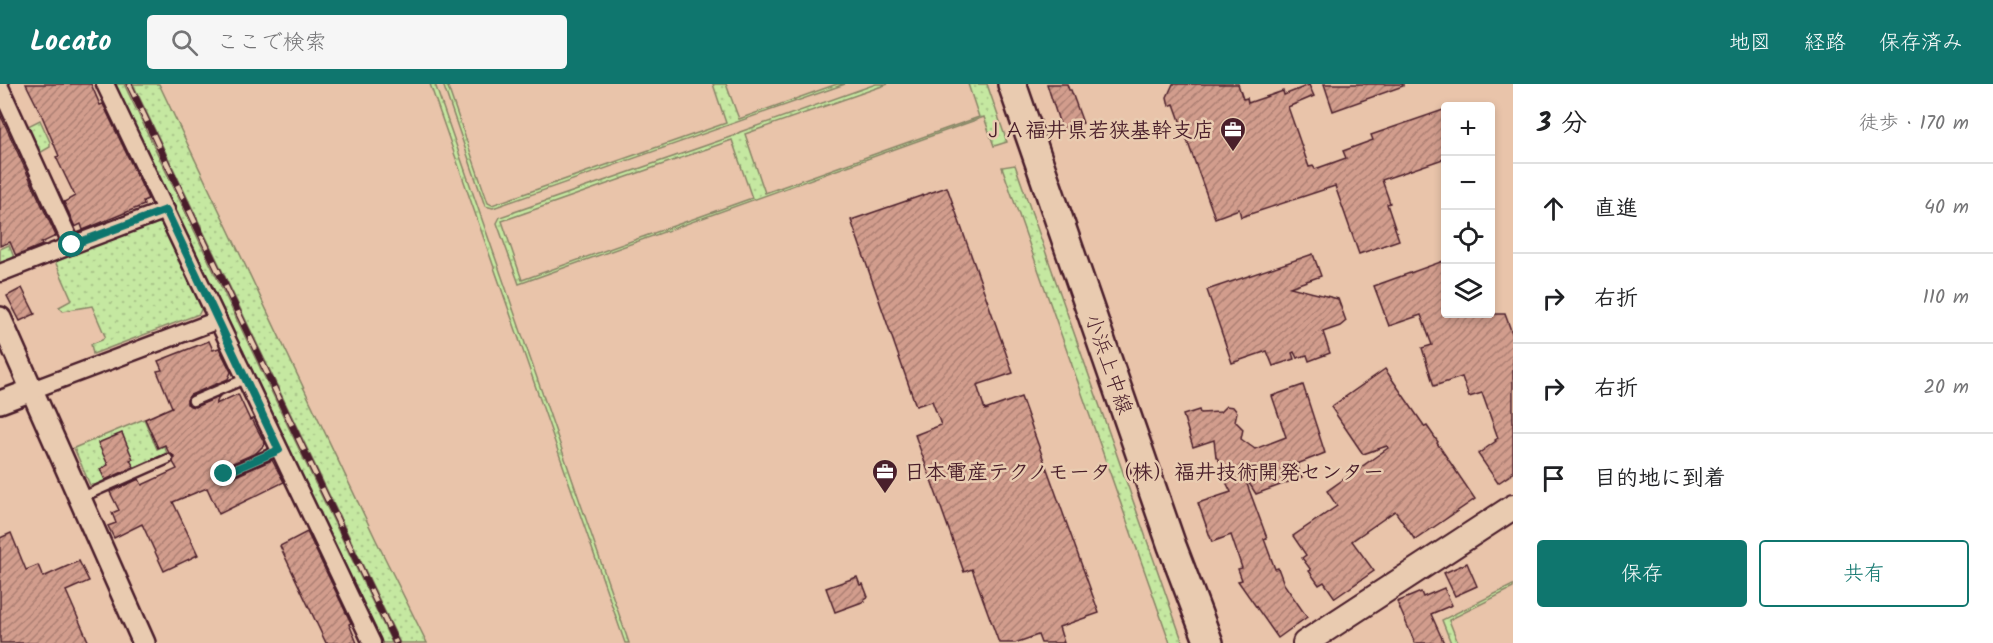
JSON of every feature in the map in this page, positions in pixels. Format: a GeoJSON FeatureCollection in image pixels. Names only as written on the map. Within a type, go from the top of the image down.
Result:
{"type":"FeatureCollection","features":[{"type":"Feature","properties":{"kind":"main road","name":"小浜上中線"},"geometry":{"type":"LineString","coordinates":[[1012,84],[1172,546],[1209,643]]}},
{"type":"Feature","properties":{"kind":"main road"},"geometry":{"type":"LineString","coordinates":[[1305,643],[1513,507]]}},
{"type":"Feature","properties":{"kind":"street"},"geometry":{"type":"LineString","coordinates":[[105,84],[372,643]]}},
{"type":"Feature","properties":{"kind":"street"},"geometry":{"type":"LineString","coordinates":[[0,87],[72,245]]}},
{"type":"Feature","properties":{"kind":"street"},"geometry":{"type":"LineString","coordinates":[[0,273],[166,210]]}},
{"type":"Feature","properties":{"kind":"street"},"geometry":{"type":"LineString","coordinates":[[0,318],[144,643]]}},
{"type":"Feature","properties":{"kind":"street"},"geometry":{"type":"LineString","coordinates":[[0,402],[218,320]]}},
{"type":"Feature","properties":{"kind":"lane"},"geometry":{"type":"LineString","coordinates":[[193,401],[245,379]]}},
{"type":"Feature","properties":{"kind":"lane"},"geometry":{"type":"LineString","coordinates":[[224,474],[279,450]]}},
{"type":"Feature","properties":{"kind":"lane"},"geometry":{"type":"LineString","coordinates":[[80,498],[168,459]]}},
{"type":"Feature","properties":{"kind":"green space"},"geometry":{"type":"Polygon","coordinates":[[[115,84],[124,84],[392,643],[381,643],[115,84]]]}},
{"type":"Feature","properties":{"kind":"green space"},"geometry":{"type":"Polygon","coordinates":[[[133,84],[159,84],[427,643],[400,643],[133,84]]]}},
{"type":"Feature","properties":{"kind":"green space"},"geometry":{"type":"Polygon","coordinates":[[[430,84],[435,84],[629,643],[625,643],[430,84]]]}},
{"type":"Feature","properties":{"kind":"green space"},"geometry":{"type":"Polygon","coordinates":[[[443,84],[447,84],[488,203],[492,205],[726,123],[713,84],[726,84],[739,119],[837,84],[845,84],[493,208],[485,206],[443,84]]]}},
{"type":"Feature","properties":{"kind":"green space"},"geometry":{"type":"Polygon","coordinates":[[[876,84],[888,84],[745,134],[765,193],[979,117],[968,84],[987,84],[1007,142],[994,146],[984,117],[519,284],[497,223],[500,217],[876,84]],[[732,140],[502,221],[522,280],[752,198],[732,140]]]}},
{"type":"Feature","properties":{"kind":"green space"},"geometry":{"type":"Polygon","coordinates":[[[40,120],[50,147],[38,154],[26,127],[40,120]]]}},
{"type":"Feature","properties":{"kind":"green space"},"geometry":{"type":"Polygon","coordinates":[[[1015,165],[1183,643],[1170,643],[1002,167],[1015,165]]]}},
{"type":"Feature","properties":{"kind":"green space"},"geometry":{"type":"Polygon","coordinates":[[[155,222],[164,225],[203,305],[199,314],[93,354],[91,344],[102,340],[105,336],[92,306],[63,311],[59,307],[72,300],[54,259],[155,222]]]}},
{"type":"Feature","properties":{"kind":"green space"},"geometry":{"type":"Polygon","coordinates":[[[9,245],[15,260],[2,265],[0,264],[0,249],[9,245]]]}},
{"type":"Feature","properties":{"kind":"green space"},"geometry":{"type":"Polygon","coordinates":[[[144,419],[157,449],[164,446],[167,453],[95,485],[90,485],[74,448],[144,419]]]}},
{"type":"Feature","properties":{"kind":"green space"},"geometry":{"type":"Polygon","coordinates":[[[1513,585],[1513,588],[1449,620],[1458,643],[1451,643],[1442,620],[1513,585]]]}},
{"type":"Feature","properties":{"kind":"building"},"geometry":{"type":"Polygon","coordinates":[[[26,84],[91,84],[100,105],[103,104],[148,199],[143,201],[144,205],[83,230],[81,224],[75,227],[64,202],[75,196],[56,157],[59,156],[42,116],[26,84]]]}},
{"type":"Feature","properties":{"kind":"building"},"geometry":{"type":"Polygon","coordinates":[[[1047,84],[1067,84],[1083,123],[1062,131],[1047,84]]]}},
{"type":"Feature","properties":{"kind":"building"},"geometry":{"type":"Polygon","coordinates":[[[1173,84],[1238,84],[1243,99],[1247,98],[1248,103],[1283,91],[1284,95],[1309,85],[1314,96],[1288,107],[1309,167],[1313,166],[1315,169],[1346,158],[1343,151],[1373,140],[1371,135],[1441,111],[1441,160],[1382,180],[1399,240],[1359,254],[1335,186],[1241,217],[1239,209],[1215,218],[1174,104],[1169,106],[1167,97],[1173,84]]]}},
{"type":"Feature","properties":{"kind":"building"},"geometry":{"type":"Polygon","coordinates":[[[1324,84],[1403,84],[1403,86],[1333,111],[1324,84]]]}},
{"type":"Feature","properties":{"kind":"building"},"geometry":{"type":"Polygon","coordinates":[[[0,114],[56,236],[16,256],[10,242],[0,246],[0,114]]]}},
{"type":"Feature","properties":{"kind":"building"},"geometry":{"type":"Polygon","coordinates":[[[947,187],[1013,373],[977,385],[985,410],[1021,397],[1099,613],[1059,627],[1064,643],[1041,643],[1038,635],[1015,643],[999,643],[972,569],[964,572],[915,435],[941,425],[932,401],[916,406],[851,220],[947,187]]]}},
{"type":"Feature","properties":{"kind":"building"},"geometry":{"type":"Polygon","coordinates":[[[1313,254],[1321,276],[1290,287],[1338,299],[1346,321],[1340,326],[1323,332],[1330,353],[1309,361],[1307,355],[1297,358],[1294,352],[1292,353],[1294,359],[1273,366],[1267,351],[1232,363],[1207,290],[1313,254]]]}},
{"type":"Feature","properties":{"kind":"building"},"geometry":{"type":"Polygon","coordinates":[[[1441,262],[1441,318],[1495,318],[1495,314],[1505,314],[1513,336],[1513,473],[1498,483],[1478,454],[1498,438],[1482,393],[1469,397],[1462,377],[1434,386],[1422,348],[1432,345],[1421,315],[1389,326],[1374,286],[1441,262]]]}},
{"type":"Feature","properties":{"kind":"building"},"geometry":{"type":"Polygon","coordinates":[[[22,288],[35,314],[20,321],[7,296],[22,288]]]}},
{"type":"Feature","properties":{"kind":"building"},"geometry":{"type":"Polygon","coordinates":[[[209,341],[213,350],[219,348],[231,372],[228,379],[190,395],[187,404],[195,407],[219,397],[216,404],[238,394],[265,444],[256,453],[221,468],[218,477],[227,480],[272,460],[284,482],[219,514],[207,488],[173,502],[198,555],[164,571],[142,524],[114,538],[108,526],[116,523],[112,513],[119,510],[110,492],[139,479],[142,485],[177,469],[173,462],[174,456],[169,453],[165,445],[158,448],[145,419],[172,407],[157,371],[162,370],[158,361],[209,341]]]}},
{"type":"Feature","properties":{"kind":"building"},"geometry":{"type":"Polygon","coordinates":[[[1385,369],[1425,427],[1427,426],[1475,499],[1415,540],[1395,511],[1352,541],[1374,571],[1335,598],[1324,582],[1319,585],[1309,571],[1311,570],[1302,558],[1306,555],[1293,536],[1337,506],[1327,491],[1388,448],[1387,446],[1363,454],[1331,407],[1385,369]]]}},
{"type":"Feature","properties":{"kind":"building"},"geometry":{"type":"Polygon","coordinates":[[[1303,385],[1325,453],[1297,464],[1302,477],[1256,494],[1249,483],[1247,484],[1267,538],[1264,539],[1275,569],[1278,568],[1284,584],[1307,617],[1278,638],[1238,581],[1242,580],[1238,569],[1242,568],[1231,535],[1212,542],[1198,503],[1231,492],[1222,474],[1223,465],[1216,457],[1214,440],[1193,447],[1183,415],[1199,410],[1200,413],[1220,412],[1226,406],[1233,407],[1237,412],[1235,421],[1243,429],[1241,439],[1255,449],[1286,437],[1272,396],[1303,385]]]}},
{"type":"Feature","properties":{"kind":"building"},"geometry":{"type":"Polygon","coordinates":[[[122,433],[134,467],[105,480],[100,469],[108,465],[98,443],[122,433]]]}},
{"type":"Feature","properties":{"kind":"building"},"geometry":{"type":"Polygon","coordinates":[[[307,532],[351,623],[349,624],[357,643],[326,643],[280,546],[307,532]]]}},
{"type":"Feature","properties":{"kind":"building"},"geometry":{"type":"Polygon","coordinates":[[[11,533],[26,570],[38,565],[43,577],[79,561],[89,581],[66,591],[89,643],[0,643],[0,538],[11,533]]]}},
{"type":"Feature","properties":{"kind":"building"},"geometry":{"type":"Polygon","coordinates":[[[1467,563],[1477,586],[1455,596],[1444,573],[1467,563]]]}},
{"type":"Feature","properties":{"kind":"building"},"geometry":{"type":"Polygon","coordinates":[[[857,577],[860,585],[863,584],[868,597],[864,599],[865,601],[835,612],[826,588],[857,577]]]}},
{"type":"Feature","properties":{"kind":"building"},"geometry":{"type":"Polygon","coordinates":[[[1444,588],[1452,605],[1431,614],[1444,643],[1415,643],[1397,602],[1421,592],[1423,597],[1444,588]]]}},
{"type":"Feature","properties":{"kind":"railway"},"geometry":{"type":"LineString","coordinates":[[129,84],[396,643]]}},
{"type":"Feature","properties":{"kind":"place","name":"ＪＡ福井県若狭基幹支店"},"geometry":{"type":"Point","coordinates":[1233,153]}},
{"type":"Feature","properties":{"kind":"place","name":"日本電産テクノモータ（株）福井技術開発センター"},"geometry":{"type":"Point","coordinates":[885,495]}},
{"type":"Feature","properties":{"kind":"route"},"geometry":{"type":"LineString","coordinates":[[72,245],[166,210],[279,450],[224,474]]}}]}
